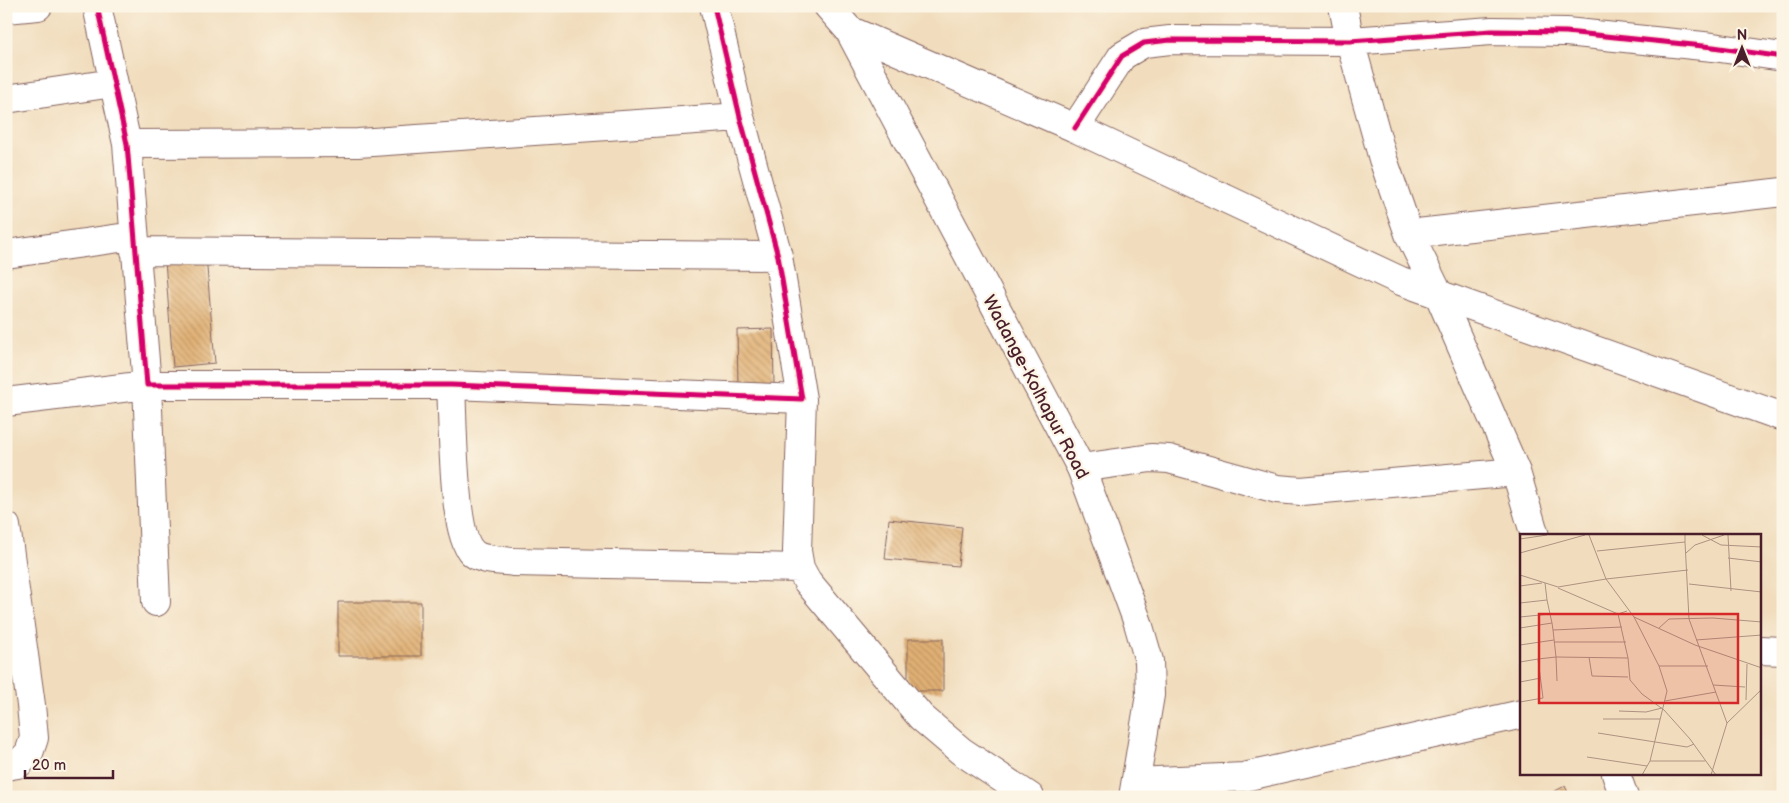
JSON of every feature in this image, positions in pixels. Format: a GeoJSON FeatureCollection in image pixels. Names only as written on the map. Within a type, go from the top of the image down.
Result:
{"type":"FeatureCollection","features":[{"type":"Feature","properties":{"kind":"street"},"geometry":{"type":"LineString","coordinates":[[6,9],[38,6]]}},
{"type":"Feature","properties":{"kind":"street"},"geometry":{"type":"LineString","coordinates":[[98,6],[127,144],[147,385],[156,602]]}},
{"type":"Feature","properties":{"kind":"street"},"geometry":{"type":"LineString","coordinates":[[714,6],[740,117],[778,256],[802,399],[798,532],[800,568],[815,594],[921,718],[961,751],[1030,797]]}},
{"type":"Feature","properties":{"kind":"street","name":"Wadange-Kolhapur Road"},"geometry":{"type":"LineString","coordinates":[[828,6],[849,30],[1081,468],[1138,623],[1149,661],[1150,695],[1134,790]]}},
{"type":"Feature","properties":{"kind":"street"},"geometry":{"type":"LineString","coordinates":[[1343,6],[1350,41],[1383,159],[1409,234],[1439,295],[1516,472],[1534,534]]}},
{"type":"Feature","properties":{"kind":"street"},"geometry":{"type":"LineString","coordinates":[[849,30],[1075,128],[1402,281],[1783,417]]}},
{"type":"Feature","properties":{"kind":"street"},"geometry":{"type":"LineString","coordinates":[[1075,128],[1122,56],[1144,43],[1170,40],[1350,41],[1492,31],[1566,32],[1713,47],[1783,57]]}},
{"type":"Feature","properties":{"kind":"street"},"geometry":{"type":"LineString","coordinates":[[6,98],[113,83]]}},
{"type":"Feature","properties":{"kind":"street"},"geometry":{"type":"LineString","coordinates":[[127,144],[358,142],[740,117]]}},
{"type":"Feature","properties":{"kind":"street"},"geometry":{"type":"LineString","coordinates":[[1409,234],[1783,192]]}},
{"type":"Feature","properties":{"kind":"street"},"geometry":{"type":"LineString","coordinates":[[6,254],[135,244],[778,256]]}},
{"type":"Feature","properties":{"kind":"street"},"geometry":{"type":"LineString","coordinates":[[6,402],[147,385],[451,385],[802,399]]}},
{"type":"Feature","properties":{"kind":"street"},"geometry":{"type":"LineString","coordinates":[[451,385],[459,515],[463,539],[472,554],[486,559],[512,562],[800,568]]}},
{"type":"Feature","properties":{"kind":"street"},"geometry":{"type":"LineString","coordinates":[[1081,468],[1151,458],[1169,459],[1277,489],[1300,491],[1516,472]]}},
{"type":"Feature","properties":{"kind":"street"},"geometry":{"type":"LineString","coordinates":[[6,526],[10,578],[34,738],[29,753],[18,764],[6,766]]}},
{"type":"Feature","properties":{"kind":"street"},"geometry":{"type":"LineString","coordinates":[[1762,650],[1783,651]]}},
{"type":"Feature","properties":{"kind":"street"},"geometry":{"type":"LineString","coordinates":[[1134,790],[1244,777],[1520,714]]}},
{"type":"Feature","properties":{"kind":"street"},"geometry":{"type":"LineString","coordinates":[[1617,776],[1624,797]]}},
{"type":"Feature","properties":{"kind":"building"},"geometry":{"type":"Polygon","coordinates":[[[206,256],[215,363],[173,367],[165,260],[206,256]]]}},
{"type":"Feature","properties":{"kind":"building"},"geometry":{"type":"Polygon","coordinates":[[[773,329],[774,385],[738,385],[737,330],[773,329]]]}},
{"type":"Feature","properties":{"kind":"building"},"geometry":{"type":"Polygon","coordinates":[[[889,519],[962,527],[958,566],[885,559],[889,519]]]}},
{"type":"Feature","properties":{"kind":"building"},"geometry":{"type":"Polygon","coordinates":[[[338,602],[421,602],[421,656],[338,656],[338,602]]]}},
{"type":"Feature","properties":{"kind":"building"},"geometry":{"type":"Polygon","coordinates":[[[908,639],[943,639],[943,691],[908,691],[908,639]]]}},
{"type":"Feature","properties":{"kind":"building"},"geometry":{"type":"Polygon","coordinates":[[[1565,786],[1570,797],[1543,797],[1565,786]]]}},
{"type":"Feature","properties":{"kind":"cycle path"},"geometry":{"type":"LineString","coordinates":[[97,6],[127,144],[147,385],[451,385],[802,399],[778,256],[740,117],[714,6]]}},
{"type":"Feature","properties":{"kind":"cycle path"},"geometry":{"type":"LineString","coordinates":[[1075,128],[1122,56],[1144,43],[1170,40],[1350,41],[1492,31],[1566,32],[1713,47],[1783,57]]}}]}
